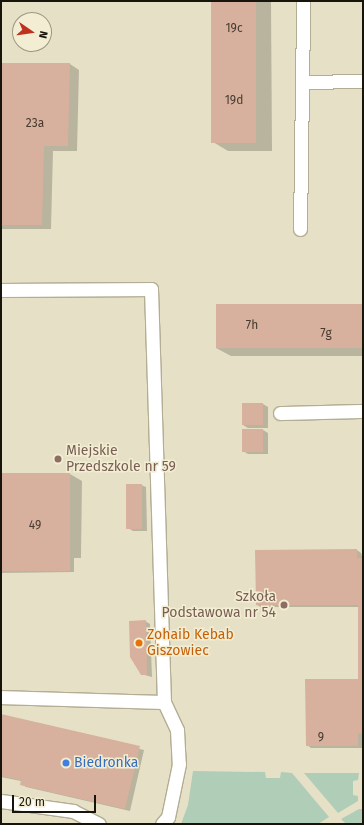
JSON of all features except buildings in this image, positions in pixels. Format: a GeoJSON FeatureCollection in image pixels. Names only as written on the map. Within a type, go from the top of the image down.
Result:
{"type":"FeatureCollection","features":[{"type":"Feature","properties":{"kind":"lane"},"geometry":{"type":"LineString","coordinates":[[300,229],[304,82],[303,1]]}},
{"type":"Feature","properties":{"kind":"lane"},"geometry":{"type":"LineString","coordinates":[[304,82],[363,81]]}},
{"type":"Feature","properties":{"kind":"lane"},"geometry":{"type":"LineString","coordinates":[[1,290],[151,289],[164,702],[177,730],[179,764],[168,817],[162,824]]}},
{"type":"Feature","properties":{"kind":"lane"},"geometry":{"type":"LineString","coordinates":[[280,414],[363,411]]}},
{"type":"Feature","properties":{"kind":"lane"},"geometry":{"type":"LineString","coordinates":[[1,697],[164,702]]}},
{"type":"Feature","properties":{"kind":"lane"},"geometry":{"type":"LineString","coordinates":[[1,801],[73,811],[100,824]]}},
{"type":"Feature","properties":{"kind":"green space"},"geometry":{"type":"Polygon","coordinates":[[[193,771],[265,772],[266,778],[280,778],[281,772],[292,773],[329,817],[318,824],[181,824],[188,805],[193,771]]]}},
{"type":"Feature","properties":{"kind":"green space"},"geometry":{"type":"Polygon","coordinates":[[[304,773],[359,773],[358,780],[353,781],[353,795],[358,796],[358,801],[338,813],[304,773]]]}},
{"type":"Feature","properties":{"kind":"green space"},"geometry":{"type":"Polygon","coordinates":[[[359,809],[363,809],[363,824],[346,824],[341,819],[359,809]]]}},
{"type":"Feature","properties":{"kind":"place","name":"Miejskie Przedszkole nr 59"},"geometry":{"type":"Point","coordinates":[58,459]}},
{"type":"Feature","properties":{"kind":"place","name":"Szkoła Podstawowa nr 54"},"geometry":{"type":"Point","coordinates":[284,605]}},
{"type":"Feature","properties":{"kind":"place","name":"Zohaib Kebab Giszowiec"},"geometry":{"type":"Point","coordinates":[139,643]}},
{"type":"Feature","properties":{"kind":"place","name":"Biedronka"},"geometry":{"type":"Point","coordinates":[66,763]}}]}
